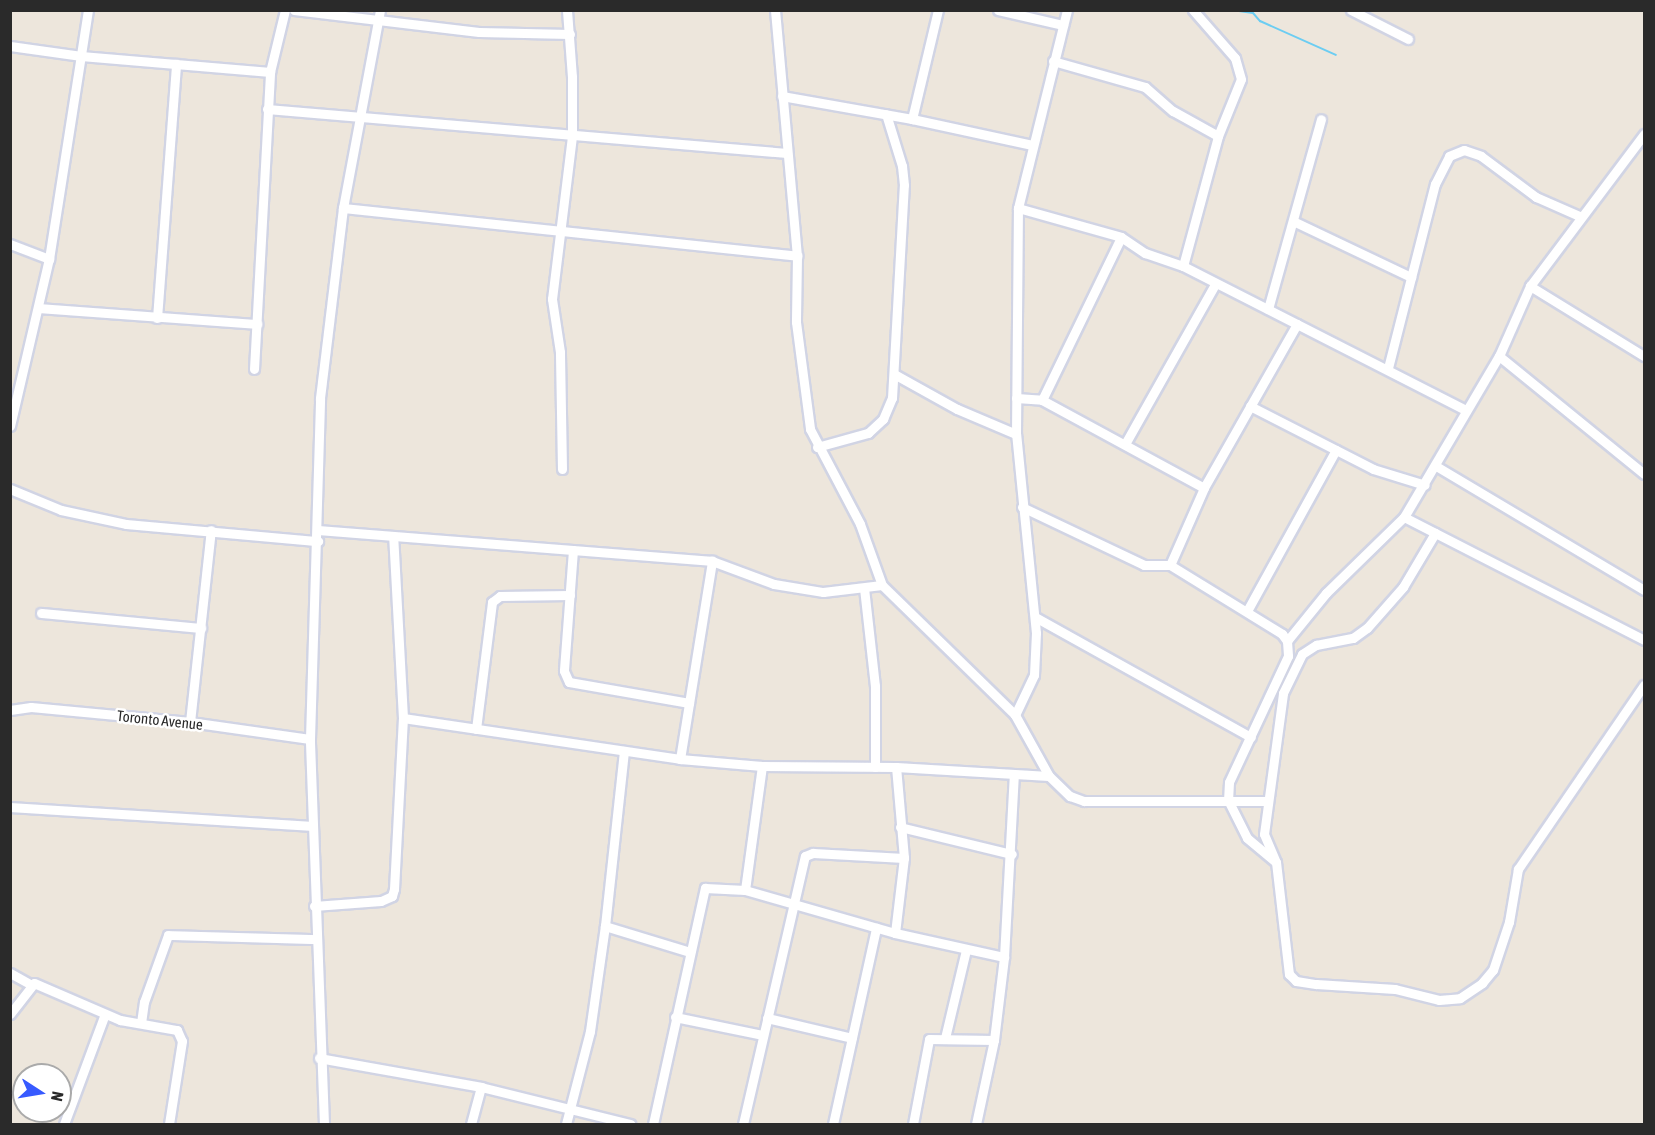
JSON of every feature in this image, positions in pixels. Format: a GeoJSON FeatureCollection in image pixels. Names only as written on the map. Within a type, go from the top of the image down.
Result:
{"type":"FeatureCollection","features":[{"type":"Feature","properties":{"kind":"street"},"geometry":{"type":"LineString","coordinates":[[10,426],[50,259],[88,10]]}},
{"type":"Feature","properties":{"kind":"street"},"geometry":{"type":"LineString","coordinates":[[254,369],[270,72],[285,10]]}},
{"type":"Feature","properties":{"kind":"street"},"geometry":{"type":"LineString","coordinates":[[294,10],[377,22],[479,32],[570,34]]}},
{"type":"Feature","properties":{"kind":"street"},"geometry":{"type":"LineString","coordinates":[[324,1125],[319,1058],[310,739],[319,530],[320,398],[343,208],[357,118],[380,10]]}},
{"type":"Feature","properties":{"kind":"street"},"geometry":{"type":"LineString","coordinates":[[562,469],[560,351],[552,299],[572,136],[570,34],[567,10]]}},
{"type":"Feature","properties":{"kind":"street"},"geometry":{"type":"LineString","coordinates":[[775,10],[797,256],[798,340],[810,429],[817,447],[860,524],[882,585],[1015,715],[1049,776],[1070,796],[1084,801],[1267,801]]}},
{"type":"Feature","properties":{"kind":"street"},"geometry":{"type":"LineString","coordinates":[[912,119],[938,10]]}},
{"type":"Feature","properties":{"kind":"street"},"geometry":{"type":"LineString","coordinates":[[998,10],[1063,25]]}},
{"type":"Feature","properties":{"kind":"street"},"geometry":{"type":"LineString","coordinates":[[1015,715],[1034,675],[1035,616],[1016,434],[1018,208],[1067,10]]}},
{"type":"Feature","properties":{"kind":"street"},"geometry":{"type":"LineString","coordinates":[[1183,266],[1218,136],[1241,80],[1239,68],[1206,20],[1193,10]]}},
{"type":"Feature","properties":{"kind":"street"},"geometry":{"type":"LineString","coordinates":[[1351,10],[1408,39]]}},
{"type":"Feature","properties":{"kind":"street"},"geometry":{"type":"LineString","coordinates":[[10,46],[81,56],[270,72]]}},
{"type":"Feature","properties":{"kind":"street"},"geometry":{"type":"LineString","coordinates":[[1053,61],[1144,87],[1173,111],[1218,136]]}},
{"type":"Feature","properties":{"kind":"street"},"geometry":{"type":"LineString","coordinates":[[157,318],[176,64]]}},
{"type":"Feature","properties":{"kind":"street"},"geometry":{"type":"LineString","coordinates":[[782,96],[912,119],[1032,145]]}},
{"type":"Feature","properties":{"kind":"street"},"geometry":{"type":"LineString","coordinates":[[267,109],[787,153]]}},
{"type":"Feature","properties":{"kind":"street"},"geometry":{"type":"LineString","coordinates":[[817,447],[868,433],[889,410],[894,374],[904,185],[886,114]]}},
{"type":"Feature","properties":{"kind":"street"},"geometry":{"type":"LineString","coordinates":[[1268,309],[1321,119]]}},
{"type":"Feature","properties":{"kind":"street"},"geometry":{"type":"LineString","coordinates":[[1276,862],[1247,838],[1228,800],[1229,782],[1288,656],[1287,641],[1326,593],[1404,517],[1425,485],[1499,356],[1530,286],[1580,216],[1644,134]]}},
{"type":"Feature","properties":{"kind":"street"},"geometry":{"type":"LineString","coordinates":[[1388,368],[1435,184],[1449,156],[1464,150],[1481,156],[1536,197],[1580,216]]}},
{"type":"Feature","properties":{"kind":"street"},"geometry":{"type":"LineString","coordinates":[[343,208],[562,229],[797,256]]}},
{"type":"Feature","properties":{"kind":"street"},"geometry":{"type":"LineString","coordinates":[[1018,208],[1121,237],[1145,253],[1183,266],[1215,284],[1388,368],[1466,410]]}},
{"type":"Feature","properties":{"kind":"street"},"geometry":{"type":"LineString","coordinates":[[1293,222],[1411,277]]}},
{"type":"Feature","properties":{"kind":"street"},"geometry":{"type":"LineString","coordinates":[[1042,400],[1121,237]]}},
{"type":"Feature","properties":{"kind":"street"},"geometry":{"type":"LineString","coordinates":[[10,244],[50,259]]}},
{"type":"Feature","properties":{"kind":"street"},"geometry":{"type":"LineString","coordinates":[[1125,444],[1215,284]]}},
{"type":"Feature","properties":{"kind":"street"},"geometry":{"type":"LineString","coordinates":[[1530,286],[1644,356]]}},
{"type":"Feature","properties":{"kind":"street"},"geometry":{"type":"LineString","coordinates":[[39,308],[257,324]]}},
{"type":"Feature","properties":{"kind":"street"},"geometry":{"type":"LineString","coordinates":[[1170,565],[1204,488],[1297,324]]}},
{"type":"Feature","properties":{"kind":"street"},"geometry":{"type":"LineString","coordinates":[[1499,356],[1644,474]]}},
{"type":"Feature","properties":{"kind":"street"},"geometry":{"type":"LineString","coordinates":[[894,374],[957,409],[1016,434]]}},
{"type":"Feature","properties":{"kind":"street"},"geometry":{"type":"LineString","coordinates":[[1016,398],[1042,400],[1204,488]]}},
{"type":"Feature","properties":{"kind":"street"},"geometry":{"type":"LineString","coordinates":[[1250,406],[1373,469],[1425,485]]}},
{"type":"Feature","properties":{"kind":"street"},"geometry":{"type":"LineString","coordinates":[[1247,611],[1336,450]]}},
{"type":"Feature","properties":{"kind":"street"},"geometry":{"type":"LineString","coordinates":[[1436,466],[1644,590]]}},
{"type":"Feature","properties":{"kind":"street"},"geometry":{"type":"LineString","coordinates":[[10,489],[61,510],[126,524],[318,541]]}},
{"type":"Feature","properties":{"kind":"street"},"geometry":{"type":"LineString","coordinates":[[1022,507],[1144,565],[1170,565],[1247,611],[1287,641]]}},
{"type":"Feature","properties":{"kind":"street"},"geometry":{"type":"LineString","coordinates":[[1404,517],[1644,640]]}},
{"type":"Feature","properties":{"kind":"street"},"geometry":{"type":"LineString","coordinates":[[190,722],[211,530]]}},
{"type":"Feature","properties":{"kind":"street"},"geometry":{"type":"LineString","coordinates":[[319,530],[712,561],[792,588],[823,592],[882,585]]}},
{"type":"Feature","properties":{"kind":"street"},"geometry":{"type":"LineString","coordinates":[[1435,532],[1403,587],[1367,628],[1353,638],[1316,645],[1302,654],[1283,693],[1264,834],[1276,862],[1289,974],[1296,981],[1395,989],[1439,1000],[1460,998],[1482,983],[1493,970],[1509,922],[1518,869],[1644,686]]}},
{"type":"Feature","properties":{"kind":"street"},"geometry":{"type":"LineString","coordinates":[[314,906],[381,901],[392,896],[403,718],[393,536]]}},
{"type":"Feature","properties":{"kind":"street"},"geometry":{"type":"LineString","coordinates":[[573,550],[564,671],[569,682],[689,703]]}},
{"type":"Feature","properties":{"kind":"street"},"geometry":{"type":"LineString","coordinates":[[680,759],[712,561]]}},
{"type":"Feature","properties":{"kind":"street"},"geometry":{"type":"LineString","coordinates":[[864,588],[875,686],[875,767]]}},
{"type":"Feature","properties":{"kind":"street"},"geometry":{"type":"LineString","coordinates":[[476,729],[492,602],[500,596],[570,595]]}},
{"type":"Feature","properties":{"kind":"street"},"geometry":{"type":"LineString","coordinates":[[41,613],[201,628]]}},
{"type":"Feature","properties":{"kind":"street"},"geometry":{"type":"LineString","coordinates":[[1035,616],[1251,737]]}},
{"type":"Feature","properties":{"kind":"street","name":"Toronto Avenue"},"geometry":{"type":"LineString","coordinates":[[10,710],[40,708],[190,722],[310,739]]}},
{"type":"Feature","properties":{"kind":"street"},"geometry":{"type":"LineString","coordinates":[[403,718],[680,759],[762,766],[896,767],[1049,776]]}},
{"type":"Feature","properties":{"kind":"street"},"geometry":{"type":"LineString","coordinates":[[566,1125],[590,1031],[605,926],[624,751]]}},
{"type":"Feature","properties":{"kind":"street"},"geometry":{"type":"LineString","coordinates":[[745,890],[762,766]]}},
{"type":"Feature","properties":{"kind":"street"},"geometry":{"type":"LineString","coordinates":[[895,933],[904,858],[896,767]]}},
{"type":"Feature","properties":{"kind":"street"},"geometry":{"type":"LineString","coordinates":[[976,1125],[994,1040],[1004,957],[1012,854],[1014,775]]}},
{"type":"Feature","properties":{"kind":"street"},"geometry":{"type":"LineString","coordinates":[[10,807],[312,826]]}},
{"type":"Feature","properties":{"kind":"street"},"geometry":{"type":"LineString","coordinates":[[900,827],[1012,854]]}},
{"type":"Feature","properties":{"kind":"street"},"geometry":{"type":"LineString","coordinates":[[743,1125],[803,861],[809,854],[904,858]]}},
{"type":"Feature","properties":{"kind":"street"},"geometry":{"type":"LineString","coordinates":[[653,1125],[703,891],[745,890],[791,906],[895,933],[1004,957]]}},
{"type":"Feature","properties":{"kind":"street"},"geometry":{"type":"LineString","coordinates":[[605,926],[690,952]]}},
{"type":"Feature","properties":{"kind":"street"},"geometry":{"type":"LineString","coordinates":[[833,1125],[876,928]]}},
{"type":"Feature","properties":{"kind":"street"},"geometry":{"type":"LineString","coordinates":[[141,1023],[144,1002],[168,935],[315,939]]}},
{"type":"Feature","properties":{"kind":"street"},"geometry":{"type":"LineString","coordinates":[[945,1038],[966,950]]}},
{"type":"Feature","properties":{"kind":"street"},"geometry":{"type":"LineString","coordinates":[[10,973],[30,984],[105,1014],[177,1030],[182,1041],[169,1125]]}},
{"type":"Feature","properties":{"kind":"street"},"geometry":{"type":"LineString","coordinates":[[10,1014],[30,984]]}},
{"type":"Feature","properties":{"kind":"street"},"geometry":{"type":"LineString","coordinates":[[64,1125],[105,1014]]}},
{"type":"Feature","properties":{"kind":"street"},"geometry":{"type":"LineString","coordinates":[[675,1017],[763,1035]]}},
{"type":"Feature","properties":{"kind":"street"},"geometry":{"type":"LineString","coordinates":[[767,1018],[852,1038]]}},
{"type":"Feature","properties":{"kind":"street"},"geometry":{"type":"LineString","coordinates":[[913,1125],[925,1043],[929,1039],[945,1038],[994,1040]]}},
{"type":"Feature","properties":{"kind":"street"},"geometry":{"type":"LineString","coordinates":[[319,1058],[481,1087],[630,1125]]}},
{"type":"Feature","properties":{"kind":"street"},"geometry":{"type":"LineString","coordinates":[[471,1125],[481,1087]]}},
{"type":"Feature","properties":{"kind":"waterway"},"geometry":{"type":"LineString","coordinates":[[1232,10],[1253,13],[1260,21],[1336,55]]}}]}
